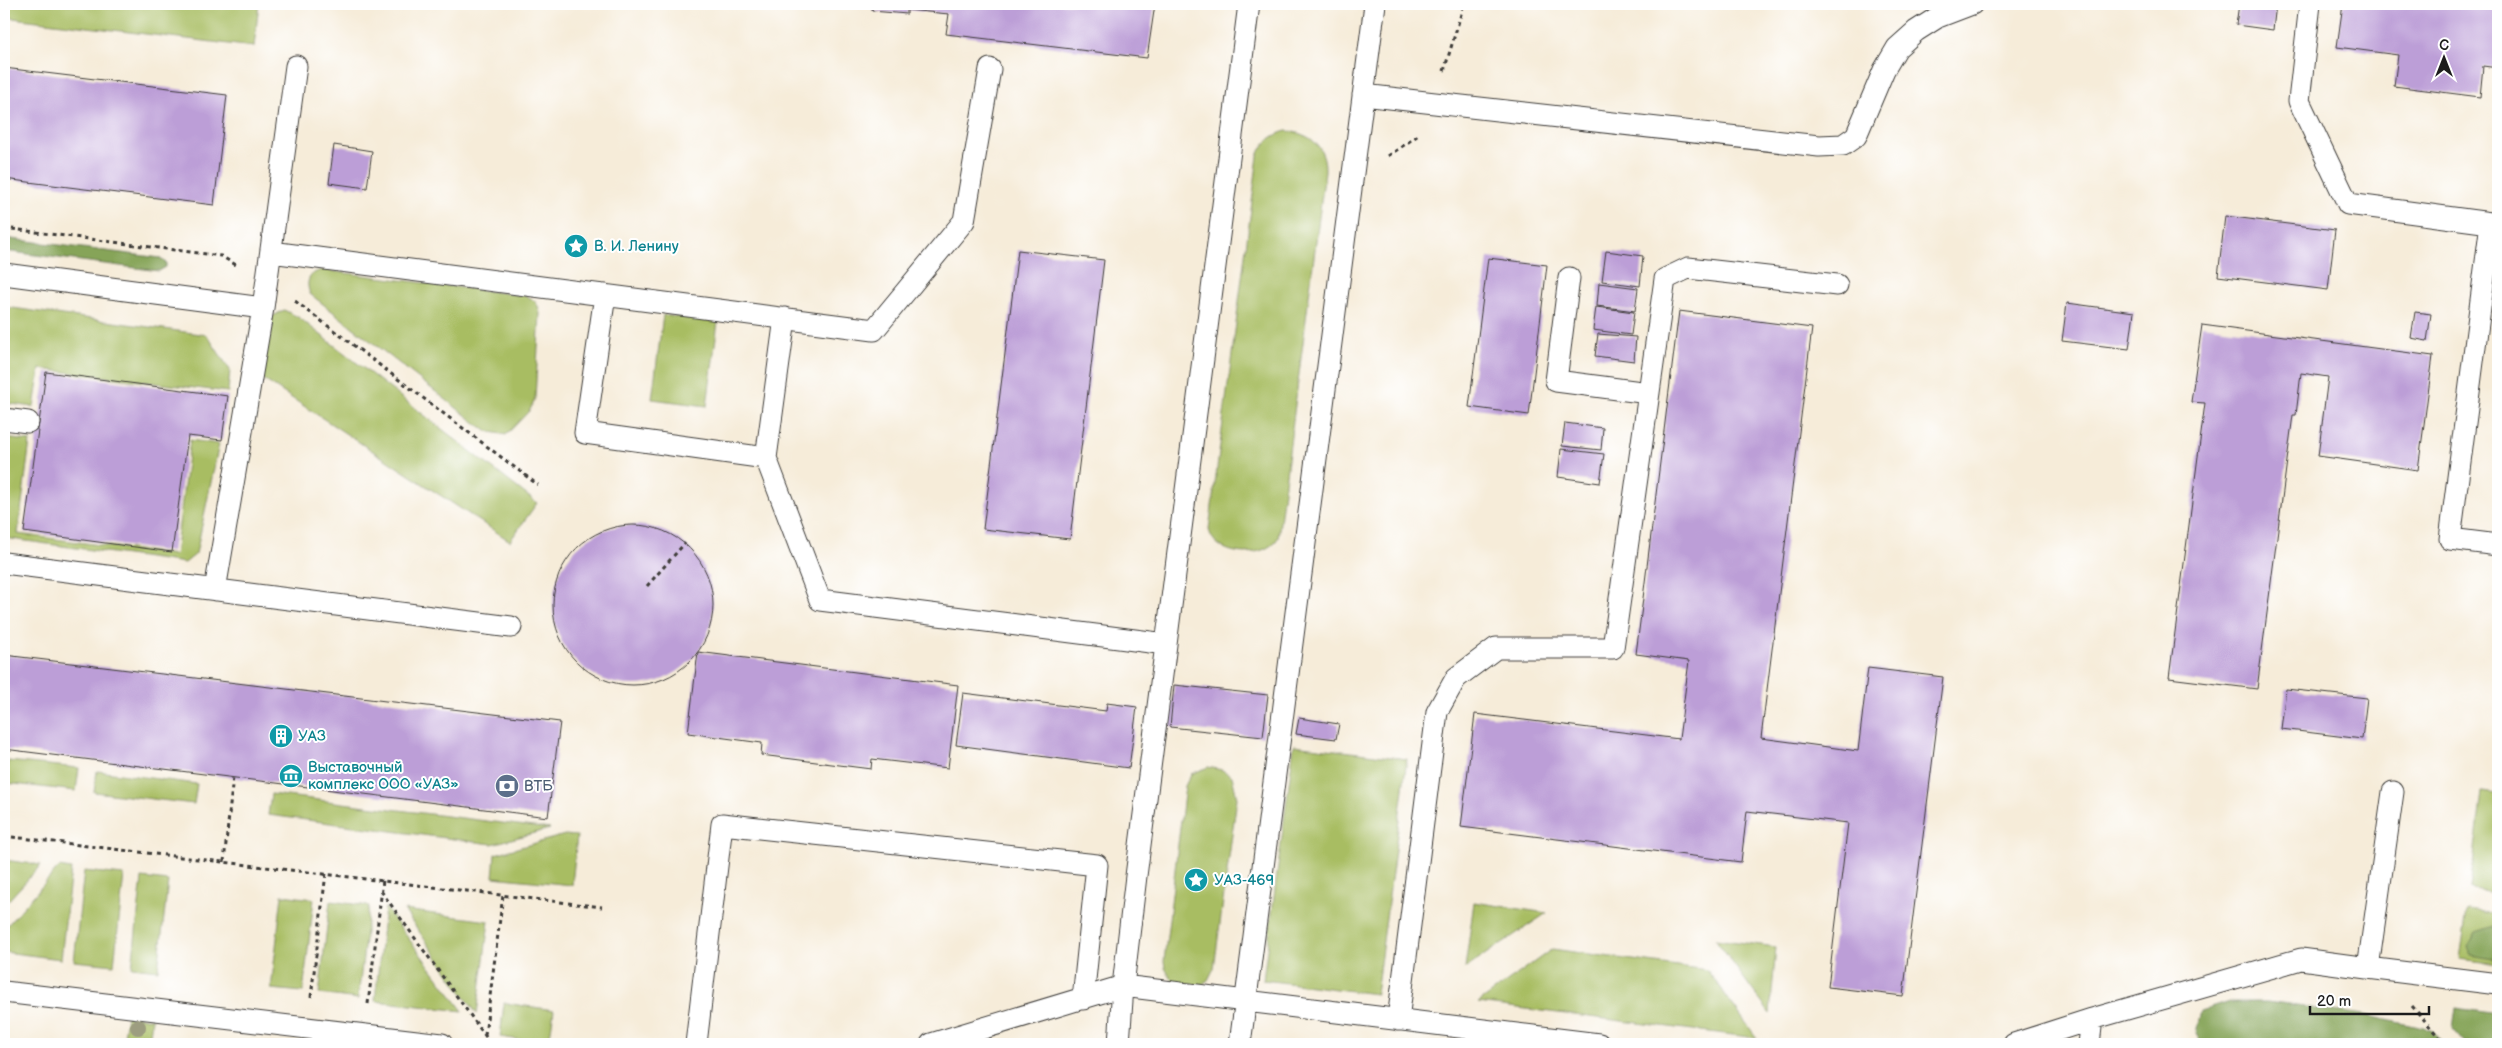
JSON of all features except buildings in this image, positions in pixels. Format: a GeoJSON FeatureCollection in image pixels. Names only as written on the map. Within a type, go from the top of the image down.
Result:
{"type":"FeatureCollection","features":[{"type":"Feature","properties":{"kind":"lane"},"geometry":{"type":"LineString","coordinates":[[1119,1044],[1123,986],[1249,4]]}},
{"type":"Feature","properties":{"kind":"lane"},"geometry":{"type":"LineString","coordinates":[[1240,1044],[1375,4]]}},
{"type":"Feature","properties":{"kind":"lane"},"geometry":{"type":"LineString","coordinates":[[1363,95],[1819,146],[1843,145],[1856,136],[1884,70],[1897,48],[1916,31],[1938,17],[1972,4]]}},
{"type":"Feature","properties":{"kind":"lane"},"geometry":{"type":"LineString","coordinates":[[2310,4],[2299,100],[2348,204],[2494,223],[2450,539],[2498,545]]}},
{"type":"Feature","properties":{"kind":"lane"},"geometry":{"type":"LineString","coordinates":[[215,590],[263,308],[296,66]]}},
{"type":"Feature","properties":{"kind":"lane"},"geometry":{"type":"LineString","coordinates":[[271,252],[874,330],[964,221],[990,69]]}},
{"type":"Feature","properties":{"kind":"lane"},"geometry":{"type":"LineString","coordinates":[[1398,1020],[1437,712],[1456,678],[1496,648],[1613,648],[1665,279],[1688,268],[1837,285]]}},
{"type":"Feature","properties":{"kind":"lane"},"geometry":{"type":"LineString","coordinates":[[4,274],[263,308]]}},
{"type":"Feature","properties":{"kind":"lane"},"geometry":{"type":"LineString","coordinates":[[1568,278],[1556,381],[1649,393]]}},
{"type":"Feature","properties":{"kind":"lane"},"geometry":{"type":"LineString","coordinates":[[605,295],[585,433],[766,458]]}},
{"type":"Feature","properties":{"kind":"lane"},"geometry":{"type":"LineString","coordinates":[[785,318],[766,458],[820,600],[1166,644]]}},
{"type":"Feature","properties":{"kind":"lane"},"geometry":{"type":"LineString","coordinates":[[4,419],[28,422]]}},
{"type":"Feature","properties":{"kind":"lane"},"geometry":{"type":"LineString","coordinates":[[4,563],[511,627]]}},
{"type":"Feature","properties":{"kind":"lane"},"geometry":{"type":"LineString","coordinates":[[2368,968],[2392,792]]}},
{"type":"Feature","properties":{"kind":"lane"},"geometry":{"type":"LineString","coordinates":[[696,1044],[722,824],[1097,865],[1083,999]]}},
{"type":"Feature","properties":{"kind":"lane"},"geometry":{"type":"LineString","coordinates":[[2014,1044],[2053,1037],[2092,1019],[2301,959],[2498,984]]}},
{"type":"Feature","properties":{"kind":"lane"},"geometry":{"type":"LineString","coordinates":[[931,1044],[1123,986],[1599,1044]]}},
{"type":"Feature","properties":{"kind":"lane"},"geometry":{"type":"LineString","coordinates":[[4,992],[442,1044]]}},
{"type":"Feature","properties":{"kind":"lane"},"geometry":{"type":"LineString","coordinates":[[2089,1044],[2092,1019]]}},
{"type":"Feature","properties":{"kind":"path"},"geometry":{"type":"LineString","coordinates":[[4,228],[221,256],[299,303],[538,485]]}},
{"type":"Feature","properties":{"kind":"path"},"geometry":{"type":"LineString","coordinates":[[647,586],[686,543]]}},
{"type":"Feature","properties":{"kind":"path"},"geometry":{"type":"LineString","coordinates":[[224,862],[233,777]]}},
{"type":"Feature","properties":{"kind":"path"},"geometry":{"type":"LineString","coordinates":[[4,836],[602,907]]}},
{"type":"Feature","properties":{"kind":"path"},"geometry":{"type":"LineString","coordinates":[[307,1028],[326,874]]}},
{"type":"Feature","properties":{"kind":"path"},"geometry":{"type":"LineString","coordinates":[[364,1034],[382,880]]}},
{"type":"Feature","properties":{"kind":"path"},"geometry":{"type":"LineString","coordinates":[[381,891],[491,1044]]}},
{"type":"Feature","properties":{"kind":"path"},"geometry":{"type":"LineString","coordinates":[[485,1035],[503,895]]}},
{"type":"Feature","properties":{"kind":"green space"},"geometry":{"type":"Polygon","coordinates":[[[4,4],[259,4],[254,47],[4,17],[4,4]]]}},
{"type":"Feature","properties":{"kind":"green space"},"geometry":{"type":"Polygon","coordinates":[[[1286,131],[1295,132],[1315,142],[1323,154],[1325,171],[1278,538],[1262,550],[1240,553],[1220,545],[1213,538],[1209,529],[1258,156],[1269,140],[1286,131]]]}},
{"type":"Feature","properties":{"kind":"green space"},"geometry":{"type":"Polygon","coordinates":[[[4,238],[161,258],[166,263],[166,267],[159,271],[4,251],[4,238]]]}},
{"type":"Feature","properties":{"kind":"green space"},"geometry":{"type":"Polygon","coordinates":[[[322,270],[527,296],[530,298],[538,305],[540,314],[535,398],[530,410],[506,435],[486,431],[310,294],[309,278],[314,273],[322,270]]]}},
{"type":"Feature","properties":{"kind":"green space"},"geometry":{"type":"Polygon","coordinates":[[[5,307],[207,335],[230,370],[228,392],[40,369],[34,407],[4,403],[5,307]]]}},
{"type":"Feature","properties":{"kind":"green space"},"geometry":{"type":"Polygon","coordinates":[[[284,310],[298,317],[537,503],[510,541],[258,376],[269,318],[284,310]]]}},
{"type":"Feature","properties":{"kind":"green space"},"geometry":{"type":"Polygon","coordinates":[[[663,315],[718,322],[707,406],[652,399],[663,315]]]}},
{"type":"Feature","properties":{"kind":"green space"},"geometry":{"type":"Polygon","coordinates":[[[4,438],[30,441],[18,534],[175,555],[190,440],[219,444],[196,554],[185,563],[4,538],[4,438]]]}},
{"type":"Feature","properties":{"kind":"green space"},"geometry":{"type":"Polygon","coordinates":[[[1294,745],[1407,759],[1376,994],[1263,980],[1294,745]]]}},
{"type":"Feature","properties":{"kind":"green space"},"geometry":{"type":"Polygon","coordinates":[[[8,761],[79,768],[76,791],[5,783],[8,761]]]}},
{"type":"Feature","properties":{"kind":"green space"},"geometry":{"type":"Polygon","coordinates":[[[1208,767],[1222,770],[1232,776],[1237,798],[1214,968],[1208,980],[1202,985],[1173,982],[1165,968],[1164,961],[1185,786],[1191,774],[1208,767]]]}},
{"type":"Feature","properties":{"kind":"green space"},"geometry":{"type":"Polygon","coordinates":[[[97,771],[197,784],[194,804],[94,792],[97,771]]]}},
{"type":"Feature","properties":{"kind":"green space"},"geometry":{"type":"Polygon","coordinates":[[[2482,792],[2498,794],[2498,892],[2470,889],[2482,792]]]}},
{"type":"Feature","properties":{"kind":"green space"},"geometry":{"type":"Polygon","coordinates":[[[271,794],[550,829],[492,844],[268,815],[271,794]]]}},
{"type":"Feature","properties":{"kind":"green space"},"geometry":{"type":"Polygon","coordinates":[[[565,835],[577,836],[572,885],[493,877],[495,854],[565,835]]]}},
{"type":"Feature","properties":{"kind":"green space"},"geometry":{"type":"Polygon","coordinates":[[[4,860],[41,865],[4,905],[4,860]]]}},
{"type":"Feature","properties":{"kind":"green space"},"geometry":{"type":"Polygon","coordinates":[[[59,867],[71,869],[61,959],[4,952],[4,929],[59,867]]]}},
{"type":"Feature","properties":{"kind":"green space"},"geometry":{"type":"Polygon","coordinates":[[[84,871],[124,875],[114,965],[74,961],[84,871]]]}},
{"type":"Feature","properties":{"kind":"green space"},"geometry":{"type":"Polygon","coordinates":[[[142,878],[168,881],[158,970],[132,967],[142,878]]]}},
{"type":"Feature","properties":{"kind":"green space"},"geometry":{"type":"Polygon","coordinates":[[[282,895],[314,899],[303,992],[271,989],[282,895]]]}},
{"type":"Feature","properties":{"kind":"green space"},"geometry":{"type":"Polygon","coordinates":[[[330,901],[369,906],[358,999],[319,994],[330,901]]]}},
{"type":"Feature","properties":{"kind":"green space"},"geometry":{"type":"Polygon","coordinates":[[[1474,902],[1547,913],[1465,968],[1474,902]]]}},
{"type":"Feature","properties":{"kind":"green space"},"geometry":{"type":"Polygon","coordinates":[[[385,907],[463,1011],[375,1001],[385,907]]]}},
{"type":"Feature","properties":{"kind":"green space"},"geometry":{"type":"Polygon","coordinates":[[[404,910],[489,921],[477,1014],[404,910]]]}},
{"type":"Feature","properties":{"kind":"green space"},"geometry":{"type":"Polygon","coordinates":[[[2467,910],[2498,914],[2498,964],[2460,959],[2467,910]]]}},
{"type":"Feature","properties":{"kind":"green space"},"geometry":{"type":"Polygon","coordinates":[[[2498,925],[2498,960],[2471,955],[2468,947],[2476,932],[2498,925]]]}},
{"type":"Feature","properties":{"kind":"green space"},"geometry":{"type":"Polygon","coordinates":[[[1715,939],[1776,947],[1770,1014],[1715,939]]]}},
{"type":"Feature","properties":{"kind":"green space"},"geometry":{"type":"Polygon","coordinates":[[[1552,949],[1707,970],[1757,1038],[1478,1003],[1552,949]]]}},
{"type":"Feature","properties":{"kind":"green space"},"geometry":{"type":"Polygon","coordinates":[[[2229,1002],[2267,1002],[2364,1015],[2432,1030],[2444,1044],[2202,1044],[2196,1033],[2201,1011],[2229,1002]]]}},
{"type":"Feature","properties":{"kind":"green space"},"geometry":{"type":"Polygon","coordinates":[[[504,1003],[554,1010],[549,1044],[500,1037],[504,1003]]]}},
{"type":"Feature","properties":{"kind":"green space"},"geometry":{"type":"Polygon","coordinates":[[[2456,1008],[2498,1014],[2498,1044],[2466,1044],[2453,1029],[2456,1008]]]}},
{"type":"Feature","properties":{"kind":"green space"},"geometry":{"type":"Polygon","coordinates":[[[127,1015],[152,1019],[149,1044],[123,1044],[127,1015]]]}},
{"type":"Feature","properties":{"kind":"place","name":"В. И. Ленину"},"geometry":{"type":"Point","coordinates":[576,246]}},
{"type":"Feature","properties":{"kind":"place","name":"УАЗ"},"geometry":{"type":"Point","coordinates":[281,736]}},
{"type":"Feature","properties":{"kind":"place","name":"Выставочный комплекс ООО «УАЗ»"},"geometry":{"type":"Point","coordinates":[291,776]}},
{"type":"Feature","properties":{"kind":"place","name":"ВТБ"},"geometry":{"type":"Point","coordinates":[507,786]}},
{"type":"Feature","properties":{"kind":"place","name":"УАЗ-469"},"geometry":{"type":"Point","coordinates":[1196,880]}}]}
